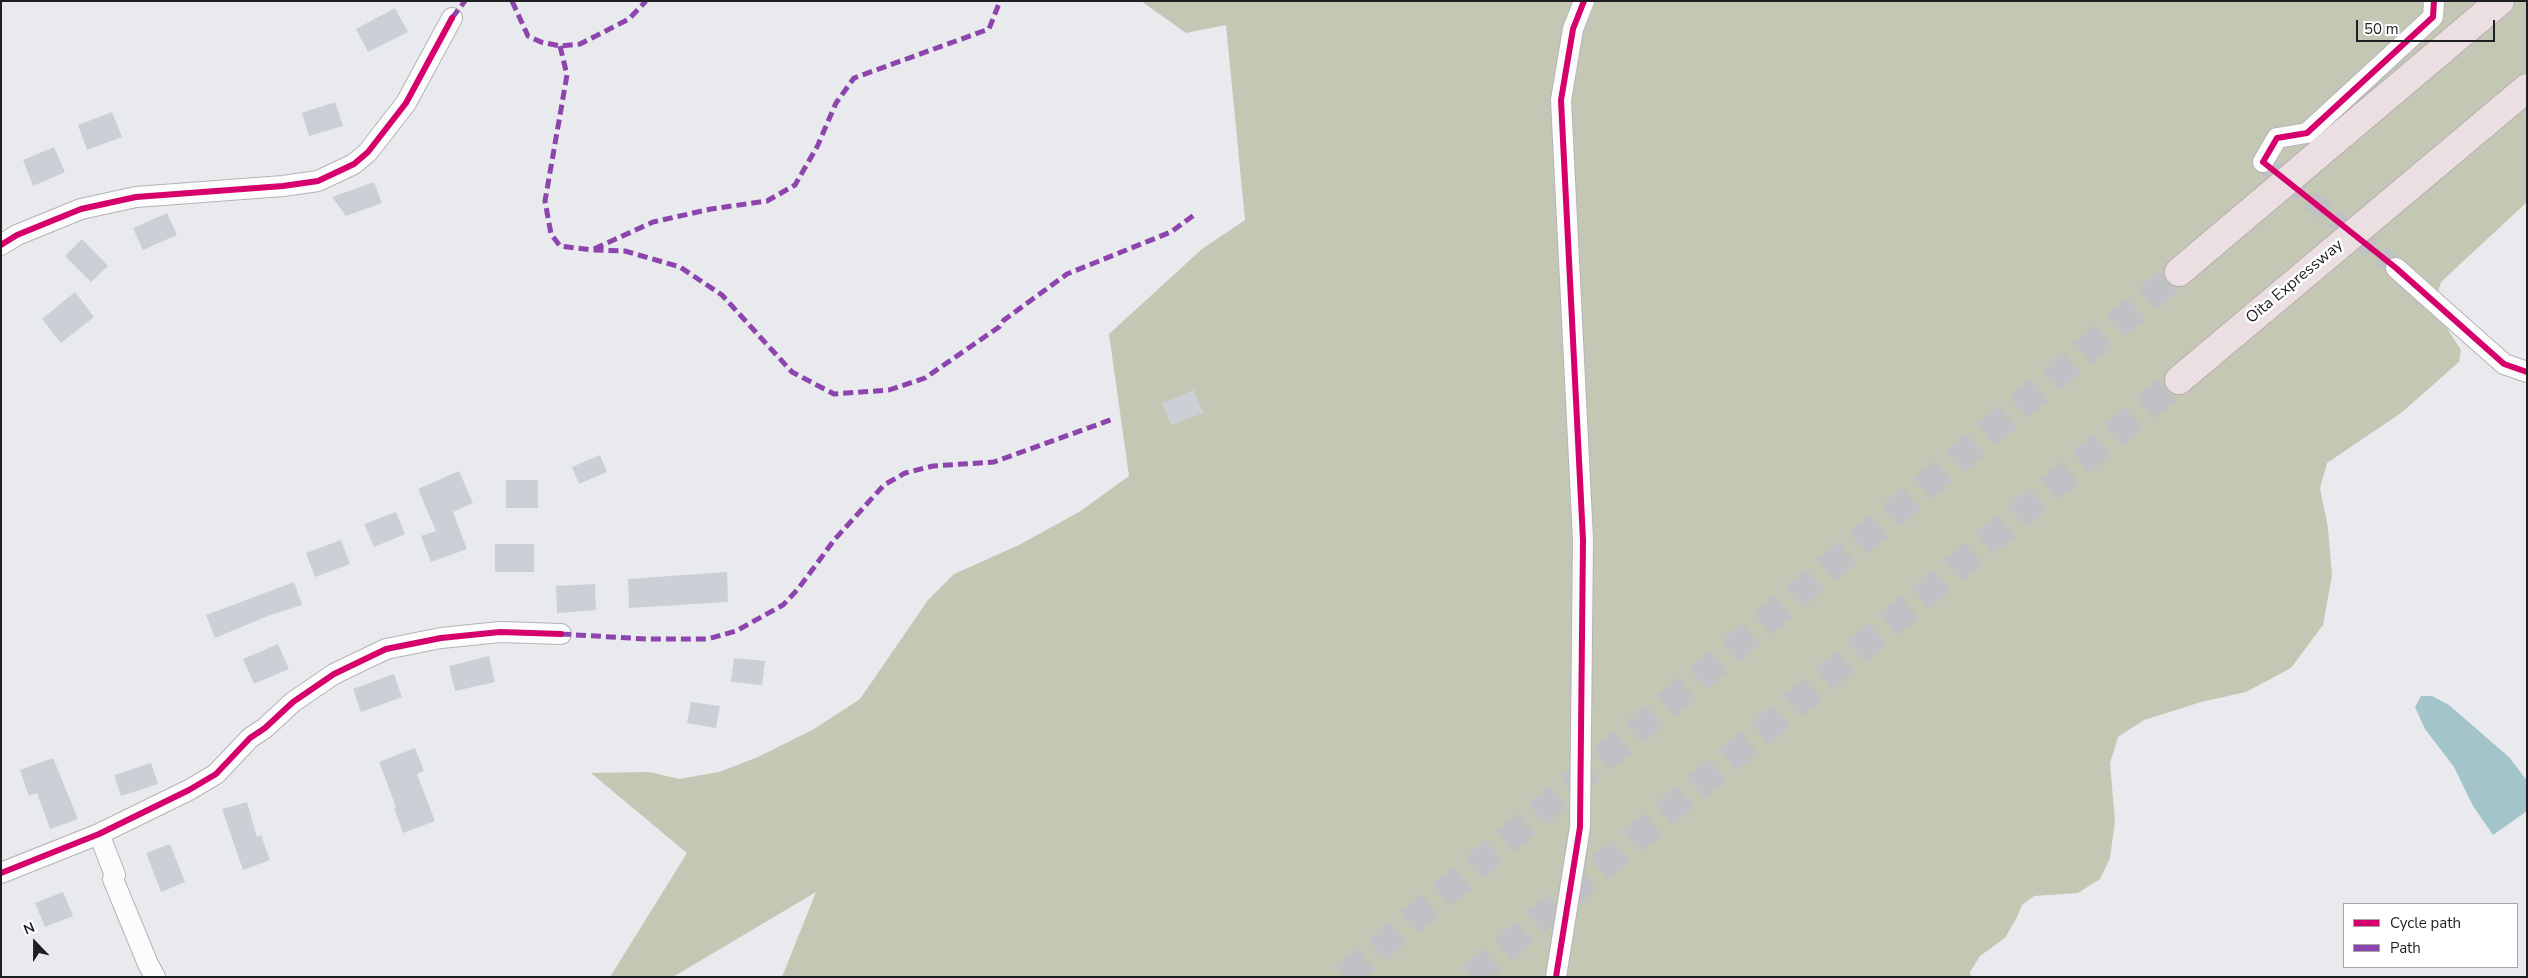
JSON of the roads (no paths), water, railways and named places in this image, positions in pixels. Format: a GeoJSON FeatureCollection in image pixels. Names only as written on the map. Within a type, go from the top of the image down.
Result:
{"type":"FeatureCollection","features":[{"type":"Feature","properties":{"kind":"highway"},"geometry":{"type":"LineString","coordinates":[[2179,272],[2500,1]]}},
{"type":"Feature","properties":{"kind":"highway","name":"Oita Expressway"},"geometry":{"type":"LineString","coordinates":[[2179,380],[2522,91]]}},
{"type":"Feature","properties":{"kind":"street"},"geometry":{"type":"LineString","coordinates":[[1556,977],[1580,827],[1583,540],[1561,100],[1573,29],[1584,1]]}},
{"type":"Feature","properties":{"kind":"street"},"geometry":{"type":"LineString","coordinates":[[2263,162],[2277,138],[2307,133],[2433,17],[2434,1]]}},
{"type":"Feature","properties":{"kind":"street"},"geometry":{"type":"LineString","coordinates":[[1,245],[17,235],[90,207],[136,197],[282,186],[318,181],[354,164],[368,152],[406,103],[452,18]]}},
{"type":"Feature","properties":{"kind":"street"},"geometry":{"type":"LineString","coordinates":[[2396,268],[2504,364],[2527,372]]}},
{"type":"Feature","properties":{"kind":"street"},"geometry":{"type":"LineString","coordinates":[[1,873],[99,834],[189,790],[216,774],[250,738],[265,728],[293,702],[334,674],[386,649],[441,638],[500,632],[561,634]]}},
{"type":"Feature","properties":{"kind":"street"},"geometry":{"type":"LineString","coordinates":[[99,834],[116,874],[113,879],[148,964],[156,977]]}},
{"type":"Feature","properties":{"kind":"water"},"geometry":{"type":"Polygon","coordinates":[[[2421,696],[2432,696],[2449,705],[2510,758],[2527,781],[2527,811],[2493,835],[2473,806],[2454,767],[2425,729],[2415,707],[2421,696]]]}},
{"type":"Feature","properties":{"kind":"tunnel"},"geometry":{"type":"LineString","coordinates":[[2263,162],[2396,268]]}},
{"type":"Feature","properties":{"kind":"tunnel"},"geometry":{"type":"LineString","coordinates":[[1345,977],[2179,272]]}},
{"type":"Feature","properties":{"kind":"tunnel"},"geometry":{"type":"LineString","coordinates":[[1471,977],[2179,380]]}}]}
